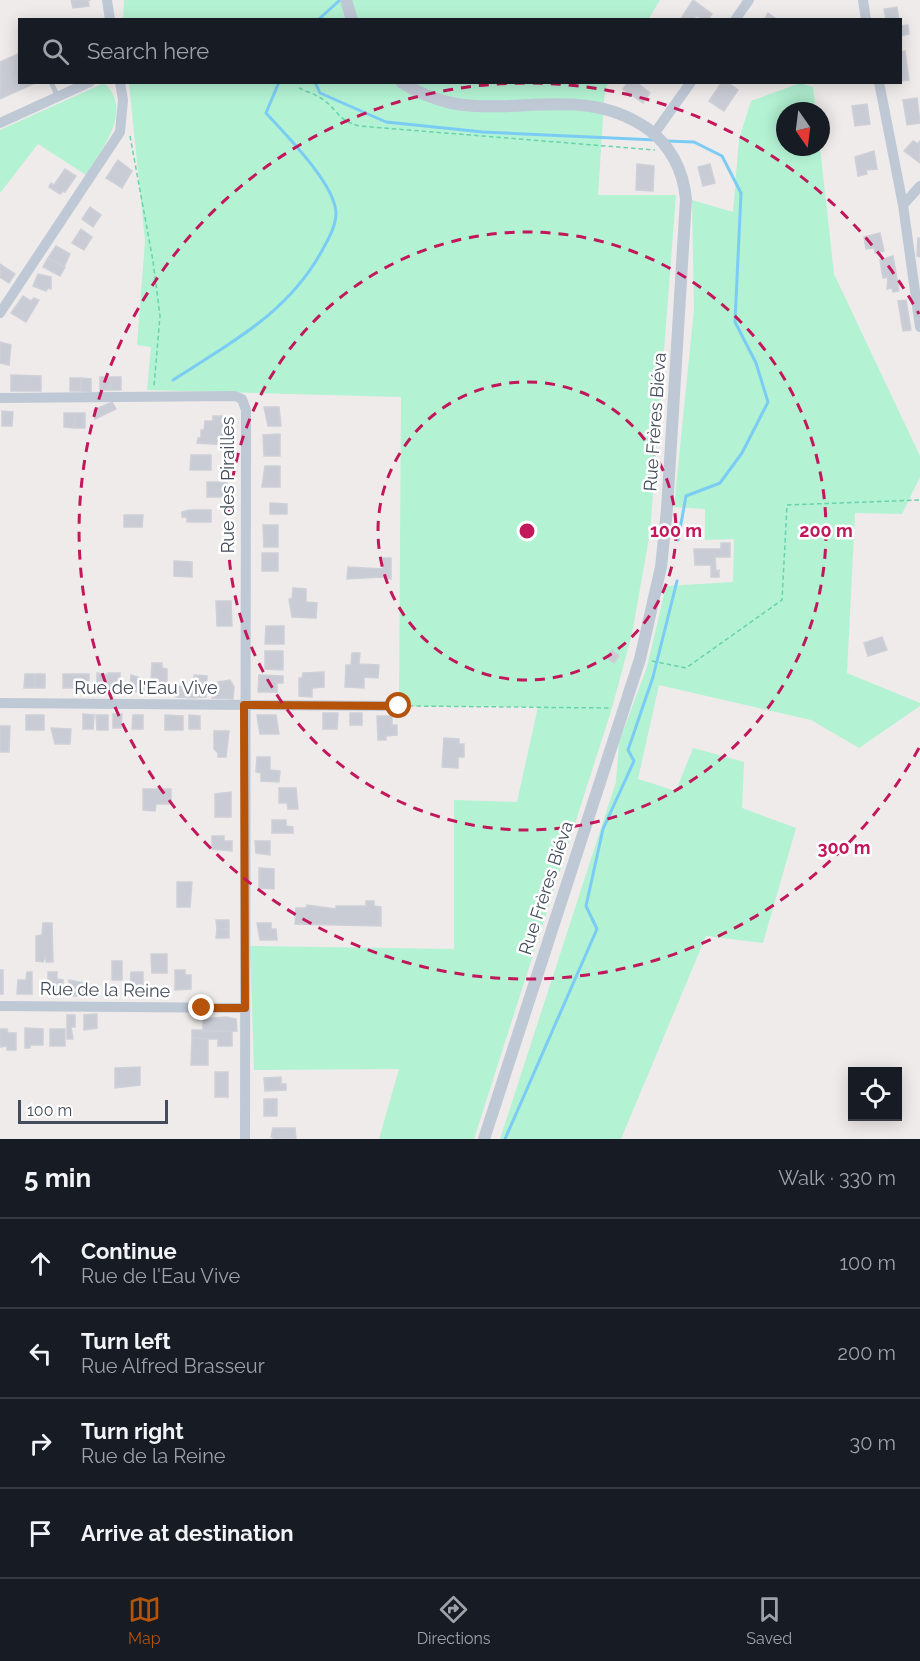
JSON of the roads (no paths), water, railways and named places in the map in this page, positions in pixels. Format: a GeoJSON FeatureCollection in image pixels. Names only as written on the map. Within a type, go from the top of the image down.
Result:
{"type":"FeatureCollection","features":[{"type":"Feature","properties":{"kind":"street"},"geometry":{"type":"LineString","coordinates":[[107,0],[110,18]]}},
{"type":"Feature","properties":{"kind":"street"},"geometry":{"type":"LineString","coordinates":[[346,0],[351,18]]}},
{"type":"Feature","properties":{"kind":"street"},"geometry":{"type":"LineString","coordinates":[[736,18],[749,0]]}},
{"type":"Feature","properties":{"kind":"street"},"geometry":{"type":"LineString","coordinates":[[863,0],[867,18]]}},
{"type":"Feature","properties":{"kind":"street"},"geometry":{"type":"LineString","coordinates":[[0,123],[86,84]]}},
{"type":"Feature","properties":{"kind":"street"},"geometry":{"type":"LineString","coordinates":[[0,313],[120,132],[123,100],[120,84]]}},
{"type":"Feature","properties":{"kind":"street","name":"Rue Frères Biéva"},"geometry":{"type":"LineString","coordinates":[[404,84],[419,93],[458,104],[593,105],[620,113],[655,134],[684,180],[686,199],[667,509],[661,567],[654,604],[640,659],[484,1139]]}},
{"type":"Feature","properties":{"kind":"street"},"geometry":{"type":"LineString","coordinates":[[655,134],[690,84]]}},
{"type":"Feature","properties":{"kind":"street"},"geometry":{"type":"LineString","coordinates":[[879,84],[903,205],[920,327]]}},
{"type":"Feature","properties":{"kind":"street"},"geometry":{"type":"LineString","coordinates":[[903,205],[920,186]]}},
{"type":"Feature","properties":{"kind":"street","name":"Rue des Pirailles"},"geometry":{"type":"LineString","coordinates":[[0,398],[235,396],[242,399],[246,410],[244,705]]}},
{"type":"Feature","properties":{"kind":"street","name":"Rue de l'Eau Vive"},"geometry":{"type":"LineString","coordinates":[[0,704],[399,706]]}},
{"type":"Feature","properties":{"kind":"street"},"geometry":{"type":"LineString","coordinates":[[244,705],[245,1139]]}},
{"type":"Feature","properties":{"kind":"street","name":"Rue de la Reine"},"geometry":{"type":"LineString","coordinates":[[0,1006],[245,1008]]}},
{"type":"Feature","properties":{"kind":"lane"},"geometry":{"type":"LineString","coordinates":[[52,84],[58,97]]}},
{"type":"Feature","properties":{"kind":"waterway"},"geometry":{"type":"LineString","coordinates":[[320,18],[340,0]]}},
{"type":"Feature","properties":{"kind":"waterway"},"geometry":{"type":"LineString","coordinates":[[173,380],[238,338],[277,308],[310,270],[334,226],[336,217],[334,201],[319,174],[266,113],[278,84]]}},
{"type":"Feature","properties":{"kind":"waterway"},"geometry":{"type":"LineString","coordinates":[[316,84],[320,93],[386,122],[483,132],[656,140]]}},
{"type":"Feature","properties":{"kind":"waterway"},"geometry":{"type":"LineString","coordinates":[[666,141],[694,142],[722,156],[741,193],[735,322],[756,363],[768,402],[742,453],[720,483],[686,496],[678,540]]}},
{"type":"Feature","properties":{"kind":"waterway"},"geometry":{"type":"LineString","coordinates":[[505,1139],[597,929],[586,906],[603,829],[634,761],[628,750],[653,677],[677,581]]}}]}
